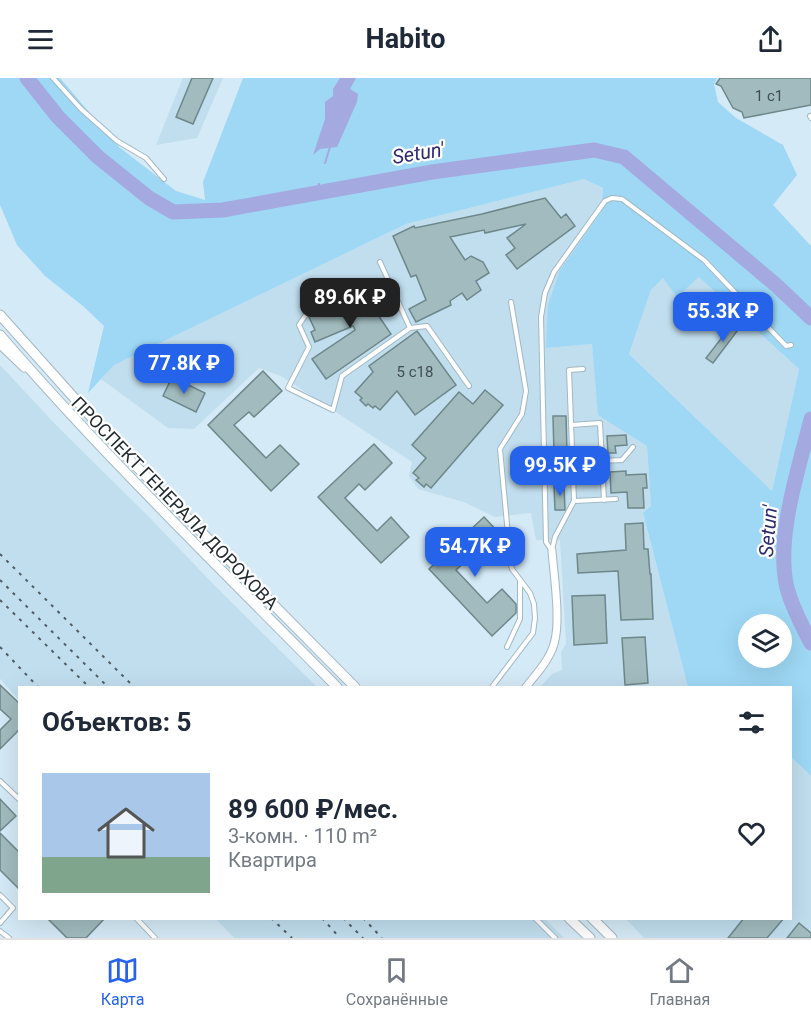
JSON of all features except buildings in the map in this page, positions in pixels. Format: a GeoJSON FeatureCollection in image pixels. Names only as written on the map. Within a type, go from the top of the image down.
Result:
{"type":"FeatureCollection","features":[{"type":"Feature","properties":{"kind":"main road","name":"ПРОСПЕКТ ГЕНЕРАЛА ДОРОХОВА"},"geometry":{"type":"LineString","coordinates":[[0,315],[127,457],[354,686]]}},
{"type":"Feature","properties":{"kind":"main road","name":"ПРОСПЕКТ ГЕНЕРАЛА ДОРОХОВА"},"geometry":{"type":"LineString","coordinates":[[0,335],[52,396],[116,464],[336,686]]}},
{"type":"Feature","properties":{"kind":"main road"},"geometry":{"type":"LineString","coordinates":[[571,920],[585,936]]}},
{"type":"Feature","properties":{"kind":"main road"},"geometry":{"type":"LineString","coordinates":[[594,920],[612,938]]}},
{"type":"Feature","properties":{"kind":"street"},"geometry":{"type":"LineString","coordinates":[[0,309],[27,346]]}},
{"type":"Feature","properties":{"kind":"street"},"geometry":{"type":"LineString","coordinates":[[0,345],[52,396]]}},
{"type":"Feature","properties":{"kind":"street"},"geometry":{"type":"LineString","coordinates":[[526,686],[543,666],[554,645],[556,627],[552,551]]}},
{"type":"Feature","properties":{"kind":"lane"},"geometry":{"type":"LineString","coordinates":[[53,78],[88,115],[117,141],[146,158],[164,179]]}},
{"type":"Feature","properties":{"kind":"lane"},"geometry":{"type":"LineString","coordinates":[[552,551],[546,542],[542,317],[545,293],[554,272],[604,201],[612,198],[622,199],[704,260],[786,346],[791,345]]}},
{"type":"Feature","properties":{"kind":"lane"},"geometry":{"type":"LineString","coordinates":[[380,262],[410,328]]}},
{"type":"Feature","properties":{"kind":"lane"},"geometry":{"type":"LineString","coordinates":[[331,295],[313,304],[299,325],[309,347],[288,388],[333,410],[342,376],[410,328],[427,326],[470,386]]}},
{"type":"Feature","properties":{"kind":"lane"},"geometry":{"type":"LineString","coordinates":[[493,686],[533,633],[535,618],[530,593],[512,569],[508,556],[500,449],[522,414],[526,397],[525,377],[511,302]]}},
{"type":"Feature","properties":{"kind":"lane"},"geometry":{"type":"LineString","coordinates":[[552,551],[555,537],[574,501],[569,370],[583,369]]}},
{"type":"Feature","properties":{"kind":"lane"},"geometry":{"type":"LineString","coordinates":[[571,425],[600,423],[604,500]]}},
{"type":"Feature","properties":{"kind":"lane"},"geometry":{"type":"LineString","coordinates":[[602,461],[622,460],[633,447]]}},
{"type":"Feature","properties":{"kind":"lane"},"geometry":{"type":"LineString","coordinates":[[574,501],[616,499]]}},
{"type":"Feature","properties":{"kind":"lane"},"geometry":{"type":"LineString","coordinates":[[507,646],[520,619],[520,580]]}},
{"type":"Feature","properties":{"kind":"lane"},"geometry":{"type":"LineString","coordinates":[[0,781],[18,798]]}},
{"type":"Feature","properties":{"kind":"lane"},"geometry":{"type":"LineString","coordinates":[[0,895],[13,908],[0,923]]}},
{"type":"Feature","properties":{"kind":"lane"},"geometry":{"type":"LineString","coordinates":[[138,920],[155,938]]}},
{"type":"Feature","properties":{"kind":"lane"},"geometry":{"type":"LineString","coordinates":[[537,920],[555,938]]}},
{"type":"Feature","properties":{"kind":"lane"},"geometry":{"type":"LineString","coordinates":[[0,931],[9,938]]}},
{"type":"Feature","properties":{"kind":"shaded area"},"geometry":{"type":"Polygon","coordinates":[[[0,78],[60,78],[119,147],[176,191],[205,200],[203,182],[243,78],[717,78],[714,84],[718,102],[736,118],[783,145],[797,175],[773,205],[811,246],[811,776],[792,758],[792,686],[688,686],[643,513],[651,506],[647,446],[598,415],[592,344],[546,348],[548,305],[560,270],[601,212],[603,188],[584,179],[406,224],[114,365],[88,393],[104,326],[45,276],[17,245],[0,205],[0,78]],[[699,277],[677,297],[663,278],[651,290],[629,354],[772,491],[799,369],[699,277]]]}},
{"type":"Feature","properties":{"kind":"shaded area"},"geometry":{"type":"Polygon","coordinates":[[[183,78],[223,78],[197,138],[156,145],[183,78]]]}},
{"type":"Feature","properties":{"kind":"shaded area"},"geometry":{"type":"Polygon","coordinates":[[[340,78],[356,78],[350,89],[358,94],[357,102],[337,147],[320,149],[313,155],[325,119],[325,102],[333,96],[333,89],[340,78]]]}},
{"type":"Feature","properties":{"kind":"shaded area"},"geometry":{"type":"Polygon","coordinates":[[[584,179],[603,188],[601,212],[560,270],[546,348],[592,344],[599,415],[647,446],[651,506],[643,514],[688,686],[541,686],[552,674],[562,670],[561,652],[566,644],[560,540],[536,540],[531,513],[495,517],[464,502],[418,489],[409,476],[412,462],[281,376],[259,368],[194,429],[168,428],[101,379],[113,365],[406,224],[584,179]]]}},
{"type":"Feature","properties":{"kind":"shaded area"},"geometry":{"type":"Polygon","coordinates":[[[699,276],[799,369],[772,491],[629,354],[651,290],[663,277],[699,276]]]}},
{"type":"Feature","properties":{"kind":"shaded area"},"geometry":{"type":"Polygon","coordinates":[[[0,365],[56,425],[316,686],[18,686],[18,699],[0,679],[0,365]]]}},
{"type":"Feature","properties":{"kind":"shaded area"},"geometry":{"type":"Polygon","coordinates":[[[792,758],[811,776],[811,938],[644,938],[627,920],[792,920],[792,758]]]}},
{"type":"Feature","properties":{"kind":"shaded area"},"geometry":{"type":"Polygon","coordinates":[[[217,920],[546,920],[564,938],[234,938],[217,920]]]}},
{"type":"Feature","properties":{"kind":"waterway","name":"Setun'"},"geometry":{"type":"LineString","coordinates":[[27,78],[58,117],[98,157],[149,198],[173,212],[223,210],[432,172],[594,150],[624,157],[776,285],[811,318]]}},
{"type":"Feature","properties":{"kind":"waterway"},"geometry":{"type":"LineString","coordinates":[[325,163],[330,147]]}},
{"type":"Feature","properties":{"kind":"waterway"},"geometry":{"type":"LineString","coordinates":[[317,191],[319,184]]}},
{"type":"Feature","properties":{"kind":"waterway","name":"Setun'"},"geometry":{"type":"LineString","coordinates":[[811,419],[790,503],[784,547],[787,588],[794,609],[811,643]]}},
{"type":"Feature","properties":{"kind":"railway"},"geometry":{"type":"LineString","coordinates":[[0,554],[133,686]]}},
{"type":"Feature","properties":{"kind":"railway"},"geometry":{"type":"LineString","coordinates":[[0,580],[107,686]]}},
{"type":"Feature","properties":{"kind":"railway"},"geometry":{"type":"LineString","coordinates":[[0,600],[88,686]]}},
{"type":"Feature","properties":{"kind":"railway"},"geometry":{"type":"LineString","coordinates":[[0,647],[37,686]]}},
{"type":"Feature","properties":{"kind":"railway"},"geometry":{"type":"LineString","coordinates":[[273,920],[292,938]]}},
{"type":"Feature","properties":{"kind":"railway"},"geometry":{"type":"LineString","coordinates":[[324,920],[340,938]]}},
{"type":"Feature","properties":{"kind":"railway"},"geometry":{"type":"LineString","coordinates":[[345,920],[363,938]]}},
{"type":"Feature","properties":{"kind":"railway"},"geometry":{"type":"LineString","coordinates":[[365,920],[382,938]]}}]}
